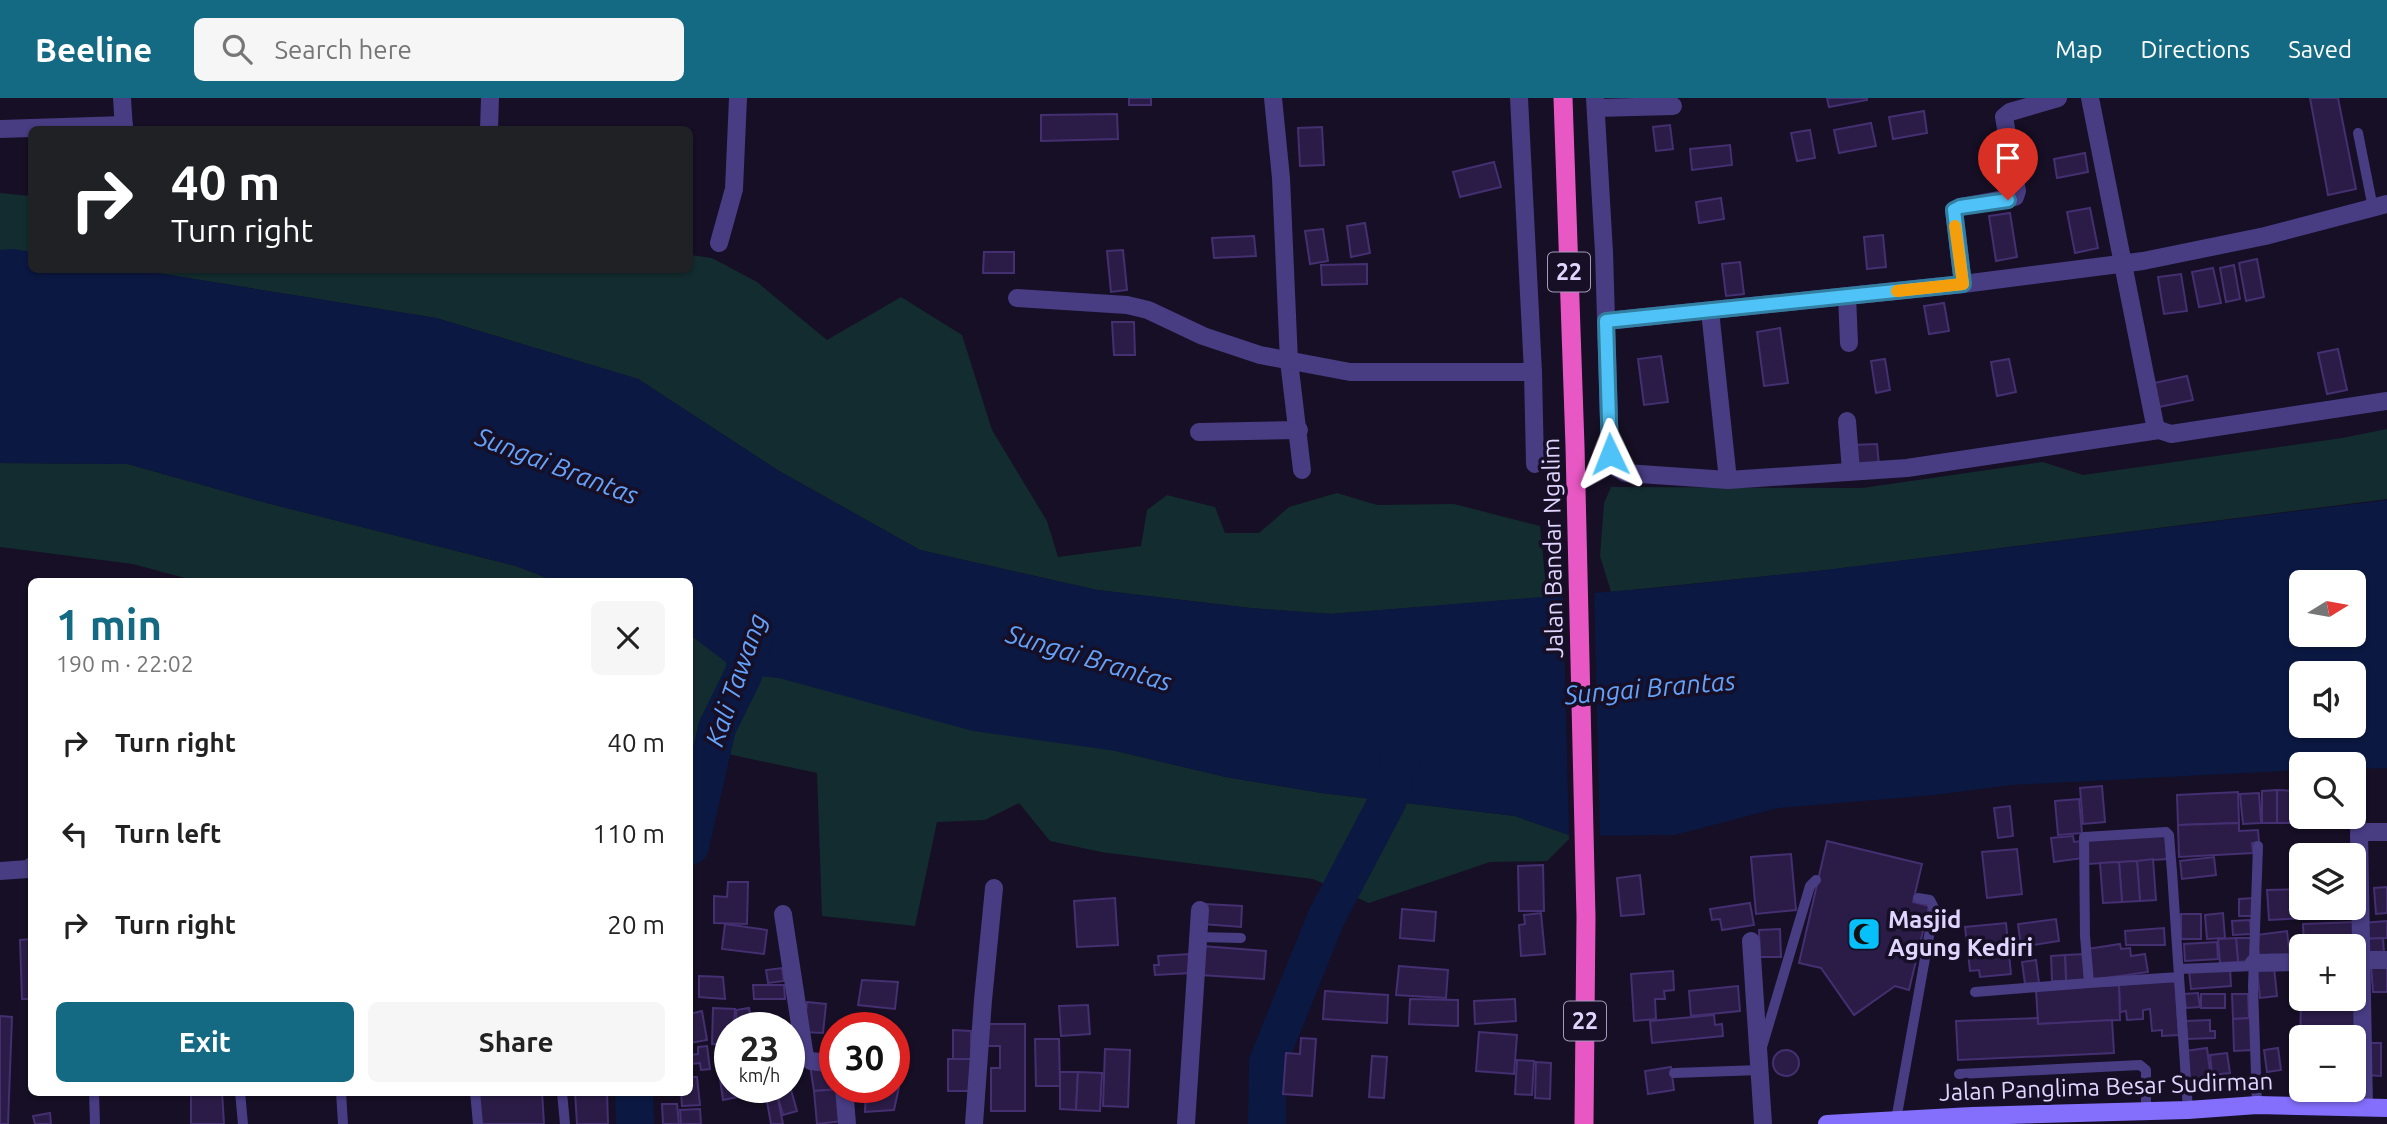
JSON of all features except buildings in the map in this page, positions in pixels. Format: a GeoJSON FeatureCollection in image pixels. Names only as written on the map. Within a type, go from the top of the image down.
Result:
{"type":"FeatureCollection","features":[{"type":"Feature","properties":{"kind":"highway","name":"Jalan Bandar Ngalim"},"geometry":{"type":"LineString","coordinates":[[1563,98],[1575,446],[1586,918],[1584,1124]]}},
{"type":"Feature","properties":{"kind":"main road","name":"Jalan Panglima Besar Sudirman"},"geometry":{"type":"LineString","coordinates":[[1827,1124],[2146,1112],[2188,1117],[2257,1105],[2387,1108]]}},
{"type":"Feature","properties":{"kind":"street"},"geometry":{"type":"LineString","coordinates":[[122,98],[124,126]]}},
{"type":"Feature","properties":{"kind":"street"},"geometry":{"type":"LineString","coordinates":[[489,126],[490,98]]}},
{"type":"Feature","properties":{"kind":"street"},"geometry":{"type":"LineString","coordinates":[[719,243],[734,189],[738,98]]}},
{"type":"Feature","properties":{"kind":"street"},"geometry":{"type":"LineString","coordinates":[[1273,98],[1280,178],[1289,361],[1302,470]]}},
{"type":"Feature","properties":{"kind":"street"},"geometry":{"type":"LineString","coordinates":[[1519,98],[1535,464]]}},
{"type":"Feature","properties":{"kind":"street"},"geometry":{"type":"LineString","coordinates":[[1963,284],[1954,210],[2015,197],[2017,191],[2004,117],[2010,112],[2058,98]]}},
{"type":"Feature","properties":{"kind":"street"},"geometry":{"type":"LineString","coordinates":[[2090,98],[2155,425],[2159,430]]}},
{"type":"Feature","properties":{"kind":"street"},"geometry":{"type":"LineString","coordinates":[[1673,106],[1596,103],[1610,454],[1615,467],[1625,473],[1728,480],[1907,468],[2159,430],[2171,434],[2387,401]]}},
{"type":"Feature","properties":{"kind":"street"},"geometry":{"type":"LineString","coordinates":[[0,129],[28,129]]}},
{"type":"Feature","properties":{"kind":"street"},"geometry":{"type":"LineString","coordinates":[[1606,321],[1963,284],[2123,264],[2265,236],[2380,206]]}},
{"type":"Feature","properties":{"kind":"street"},"geometry":{"type":"LineString","coordinates":[[1847,296],[1849,343]]}},
{"type":"Feature","properties":{"kind":"street"},"geometry":{"type":"LineString","coordinates":[[1017,298],[1104,302],[1138,308],[1167,318],[1203,336],[1260,355],[1350,372],[1533,372]]}},
{"type":"Feature","properties":{"kind":"street"},"geometry":{"type":"LineString","coordinates":[[1710,311],[1728,480]]}},
{"type":"Feature","properties":{"kind":"street"},"geometry":{"type":"LineString","coordinates":[[1847,421],[1851,471]]}},
{"type":"Feature","properties":{"kind":"street"},"geometry":{"type":"LineString","coordinates":[[1199,432],[1299,430]]}},
{"type":"Feature","properties":{"kind":"street"},"geometry":{"type":"LineString","coordinates":[[2358,934],[2359,832],[2387,832]]}},
{"type":"Feature","properties":{"kind":"street"},"geometry":{"type":"LineString","coordinates":[[0,871],[28,868]]}},
{"type":"Feature","properties":{"kind":"street"},"geometry":{"type":"LineString","coordinates":[[974,1124],[994,888]]}},
{"type":"Feature","properties":{"kind":"street"},"geometry":{"type":"LineString","coordinates":[[1186,1124],[1200,910]]}},
{"type":"Feature","properties":{"kind":"street"},"geometry":{"type":"LineString","coordinates":[[783,914],[805,1057],[819,1062]]}},
{"type":"Feature","properties":{"kind":"street"},"geometry":{"type":"LineString","coordinates":[[1751,941],[1763,1124]]}},
{"type":"Feature","properties":{"kind":"street"},"geometry":{"type":"LineString","coordinates":[[2366,960],[2387,960]]}},
{"type":"Feature","properties":{"kind":"street"},"geometry":{"type":"LineString","coordinates":[[2254,965],[2289,963]]}},
{"type":"Feature","properties":{"kind":"street"},"geometry":{"type":"LineString","coordinates":[[2360,1011],[2364,1107]]}},
{"type":"Feature","properties":{"kind":"street"},"geometry":{"type":"LineString","coordinates":[[845,1103],[847,1124]]}},
{"type":"Feature","properties":{"kind":"lane"},"geometry":{"type":"LineString","coordinates":[[2358,133],[2380,206]]}},
{"type":"Feature","properties":{"kind":"lane"},"geometry":{"type":"LineString","coordinates":[[2089,983],[2083,839],[2168,834],[2188,1117]]}},
{"type":"Feature","properties":{"kind":"lane"},"geometry":{"type":"LineString","coordinates":[[2257,1105],[2254,965],[2258,846]]}},
{"type":"Feature","properties":{"kind":"lane"},"geometry":{"type":"LineString","coordinates":[[1674,1073],[1759,1063],[1810,886],[1816,880]]}},
{"type":"Feature","properties":{"kind":"lane"},"geometry":{"type":"LineString","coordinates":[[1896,1120],[1934,908],[1930,900],[1918,898]]}},
{"type":"Feature","properties":{"kind":"lane"},"geometry":{"type":"LineString","coordinates":[[1198,937],[1241,939]]}},
{"type":"Feature","properties":{"kind":"lane"},"geometry":{"type":"LineString","coordinates":[[1975,992],[2254,965]]}},
{"type":"Feature","properties":{"kind":"lane"},"geometry":{"type":"LineString","coordinates":[[1959,1074],[2140,1065],[2146,1070],[2146,1112]]}},
{"type":"Feature","properties":{"kind":"lane"},"geometry":{"type":"LineString","coordinates":[[94,1096],[95,1124]]}},
{"type":"Feature","properties":{"kind":"lane"},"geometry":{"type":"LineString","coordinates":[[240,1096],[243,1124]]}},
{"type":"Feature","properties":{"kind":"lane"},"geometry":{"type":"LineString","coordinates":[[341,1096],[343,1124]]}},
{"type":"Feature","properties":{"kind":"lane"},"geometry":{"type":"LineString","coordinates":[[475,1096],[478,1124]]}},
{"type":"Feature","properties":{"kind":"lane"},"geometry":{"type":"LineString","coordinates":[[562,1096],[565,1124]]}},
{"type":"Feature","properties":{"kind":"green space"},"geometry":{"type":"Polygon","coordinates":[[[0,193],[28,196],[28,252],[0,250],[0,193]]]}},
{"type":"Feature","properties":{"kind":"green space"},"geometry":{"type":"Polygon","coordinates":[[[693,255],[712,258],[757,282],[827,340],[901,297],[962,335],[992,430],[1047,521],[1058,557],[1141,546],[1147,510],[1167,495],[1215,507],[1225,533],[1259,533],[1289,507],[1337,493],[1377,505],[1454,504],[1540,526],[1547,597],[1331,614],[1250,608],[1097,590],[920,550],[779,471],[638,379],[436,318],[157,273],[693,273],[693,255]]]}},
{"type":"Feature","properties":{"kind":"green space"},"geometry":{"type":"Polygon","coordinates":[[[2387,429],[2387,499],[1836,569],[1611,592],[1600,556],[1604,503],[1611,487],[1862,488],[2043,462],[2083,475],[2342,438],[2387,429]]]}},
{"type":"Feature","properties":{"kind":"green space"},"geometry":{"type":"Polygon","coordinates":[[[0,463],[128,464],[263,502],[516,566],[547,578],[185,578],[133,564],[0,547],[0,463]]]}},
{"type":"Feature","properties":{"kind":"green space"},"geometry":{"type":"Polygon","coordinates":[[[693,634],[1116,751],[1226,777],[1322,793],[1515,816],[1572,836],[1547,861],[1490,862],[1369,903],[1313,879],[1101,852],[1050,841],[1019,803],[985,820],[937,822],[915,926],[822,916],[817,773],[693,747],[693,634]]]}},
{"type":"Feature","properties":{"kind":"water","name":"Sungai Brantas"},"geometry":{"type":"Polygon","coordinates":[[[0,250],[28,251],[28,273],[157,273],[436,318],[638,379],[779,471],[920,550],[1097,590],[1250,608],[1331,614],[1655,588],[1825,570],[2387,500],[2387,768],[2366,769],[2366,752],[2289,752],[2289,771],[2011,785],[1935,795],[1778,808],[1675,835],[1572,836],[1515,816],[1322,793],[1226,777],[1116,751],[973,731],[779,678],[743,675],[693,637],[693,578],[547,578],[516,566],[263,502],[128,464],[0,463],[0,250]]]}},
{"type":"Feature","properties":{"kind":"pier"},"geometry":{"type":"Polygon","coordinates":[[[1594,590],[1600,839],[1572,839],[1569,838],[1563,592],[1594,590]]]}},
{"type":"Feature","properties":{"kind":"waterway","name":"Kali Tawang"},"geometry":{"type":"LineString","coordinates":[[693,833],[717,728],[743,675],[757,624]]}},
{"type":"Feature","properties":{"kind":"waterway"},"geometry":{"type":"LineString","coordinates":[[1267,1124],[1268,1062],[1326,918],[1387,802],[1402,753]]}},
{"type":"Feature","properties":{"kind":"waterway","name":"Kali Tawang"},"geometry":{"type":"LineString","coordinates":[[634,1096],[635,1124]]}},
{"type":"Feature","properties":{"kind":"slow traffic"},"geometry":{"type":"LineString","coordinates":[[1897,291],[1963,284],[1955,226]]}},
{"type":"Feature","properties":{"kind":"place","name":"Masjid Agung Kediri"},"geometry":{"type":"Point","coordinates":[1864,934]}},
{"type":"Feature","properties":{"kind":"route"},"geometry":{"type":"LineString","coordinates":[[1610,454],[1606,321],[1963,284],[1954,210],[2008,200]]}}]}
